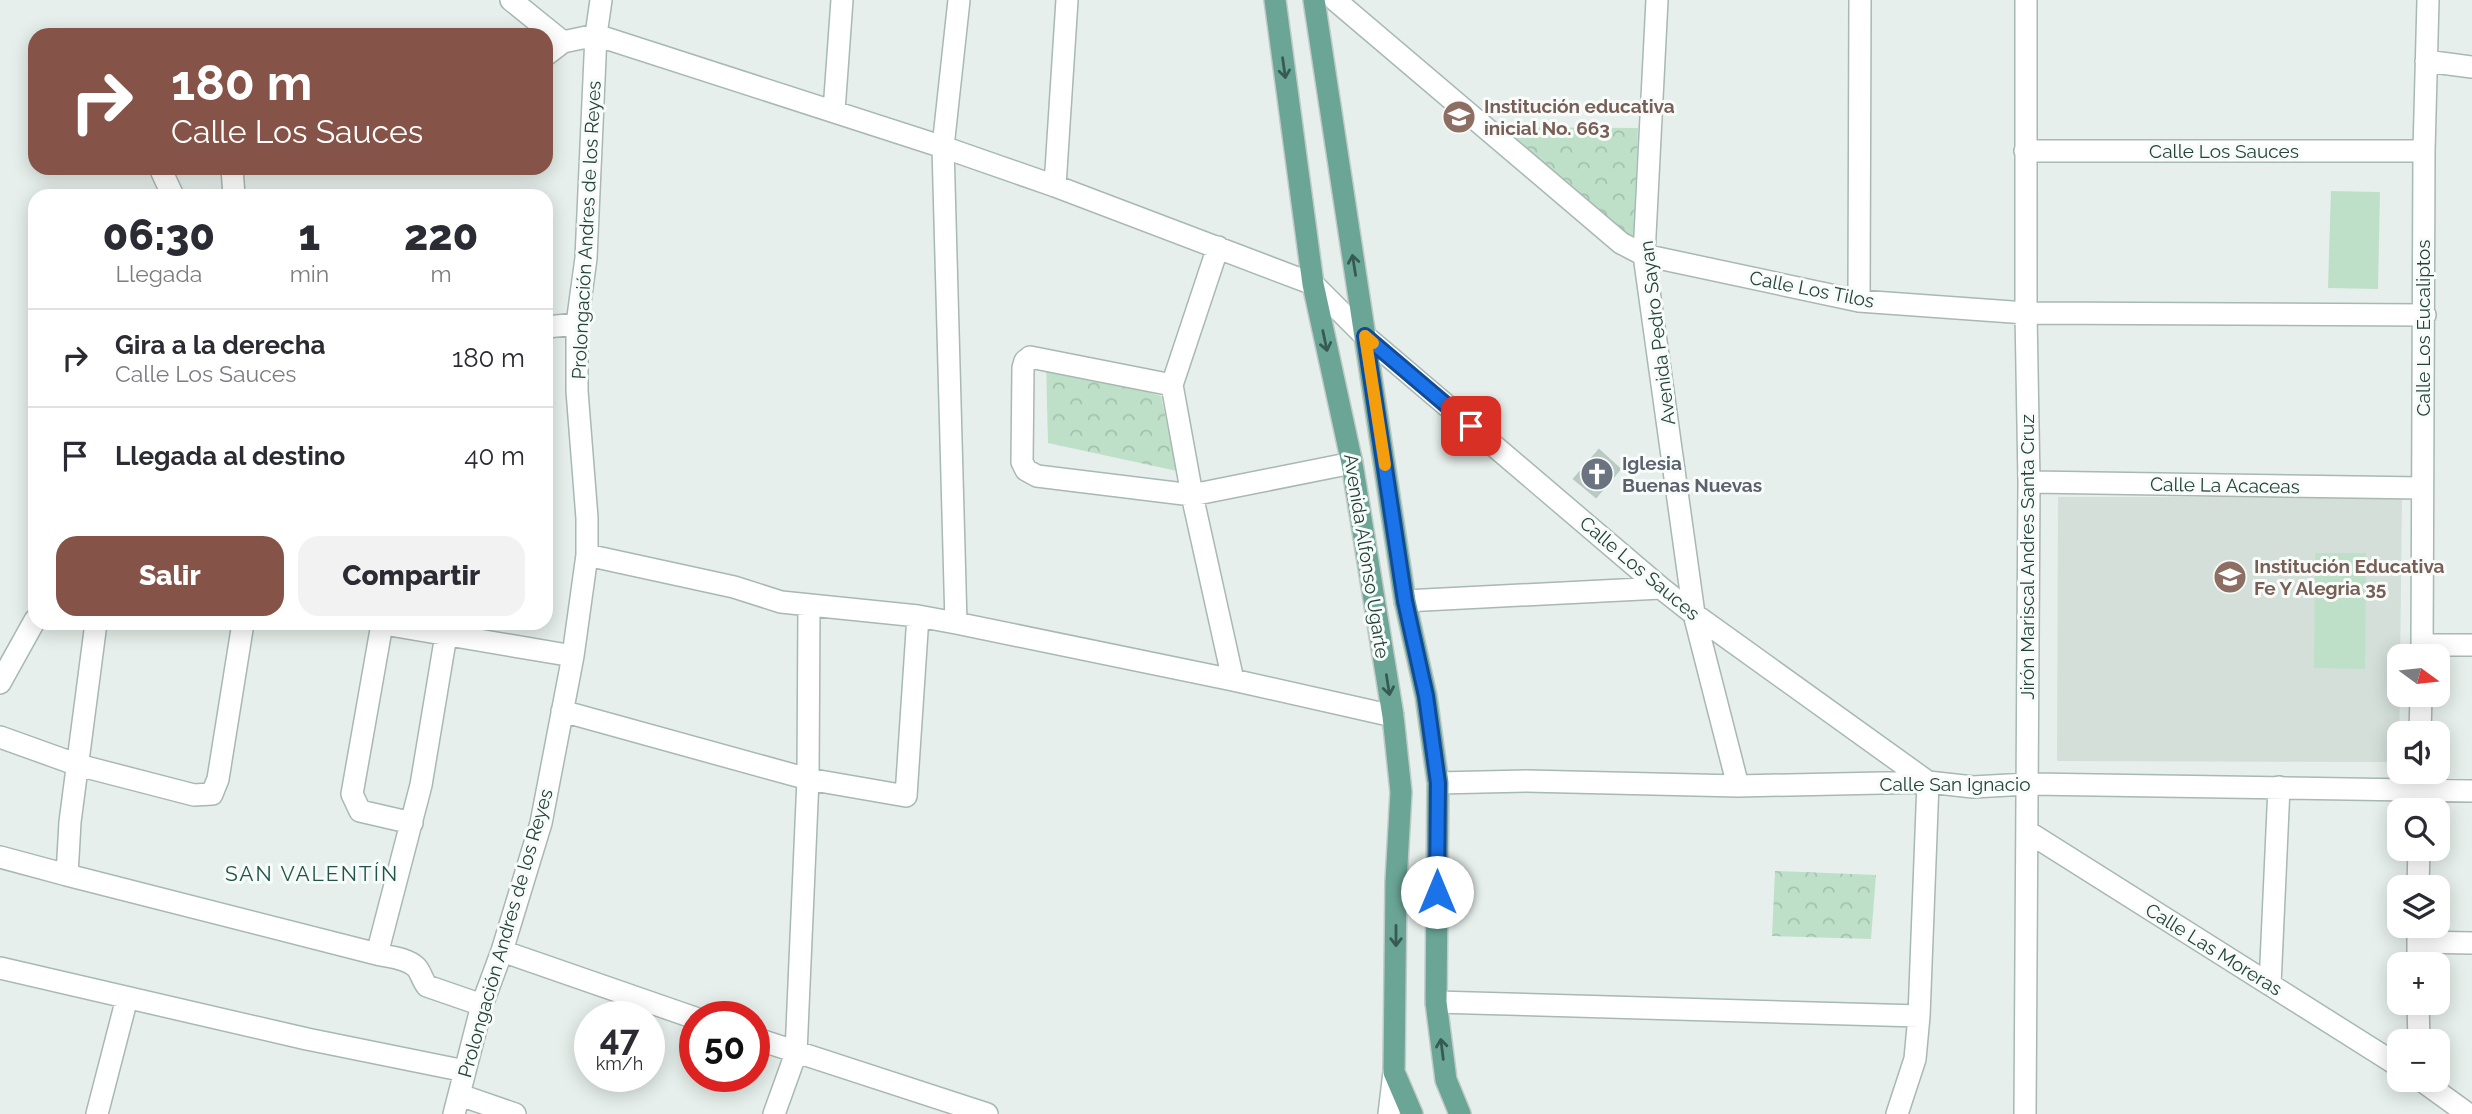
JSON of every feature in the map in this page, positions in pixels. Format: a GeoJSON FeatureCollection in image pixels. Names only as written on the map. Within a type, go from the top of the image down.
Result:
{"type":"FeatureCollection","features":[{"type":"Feature","properties":{"kind":"main road","name":"Avenida Alfonso Ugarte"},"geometry":{"type":"LineString","coordinates":[[1275,0],[1313,284],[1352,463],[1393,716],[1401,792],[1396,882],[1394,1072],[1412,1114]]}},
{"type":"Feature","properties":{"kind":"main road","name":"Avenida Alfonso Ugarte"},"geometry":{"type":"LineString","coordinates":[[1314,0],[1405,601],[1426,696],[1438,783],[1436,1002],[1446,1080],[1460,1114]]}},
{"type":"Feature","properties":{"kind":"street"},"geometry":{"type":"LineString","coordinates":[[511,0],[546,28]]}},
{"type":"Feature","properties":{"kind":"street","name":"Prolongación Andres de los Reyes"},"geometry":{"type":"LineString","coordinates":[[457,1105],[482,1005],[502,951],[541,822],[573,656],[587,555],[587,518],[576,391],[577,324],[586,258],[596,35],[601,0]]}},
{"type":"Feature","properties":{"kind":"street"},"geometry":{"type":"LineString","coordinates":[[834,111],[842,0]]}},
{"type":"Feature","properties":{"kind":"street"},"geometry":{"type":"LineString","coordinates":[[956,623],[943,147],[960,0]]}},
{"type":"Feature","properties":{"kind":"street"},"geometry":{"type":"LineString","coordinates":[[1055,186],[1067,0]]}},
{"type":"Feature","properties":{"kind":"street","name":"Calle Los Tilos"},"geometry":{"type":"LineString","coordinates":[[1335,0],[1621,243],[1644,255],[1859,301],[2026,313],[2425,315]]}},
{"type":"Feature","properties":{"kind":"street","name":"Avenida Pedro Sayan"},"geometry":{"type":"LineString","coordinates":[[1657,0],[1644,255],[1694,614],[1738,786]]}},
{"type":"Feature","properties":{"kind":"street"},"geometry":{"type":"LineString","coordinates":[[1859,301],[1860,0]]}},
{"type":"Feature","properties":{"kind":"street","name":"Jirón Mariscal Andres Santa Cruz"},"geometry":{"type":"LineString","coordinates":[[2025,1114],[2028,832],[2026,0]]}},
{"type":"Feature","properties":{"kind":"street","name":"Calle Los Eucaliptos"},"geometry":{"type":"LineString","coordinates":[[2422,644],[2424,151],[2428,0]]}},
{"type":"Feature","properties":{"kind":"street"},"geometry":{"type":"LineString","coordinates":[[553,34],[563,42]]}},
{"type":"Feature","properties":{"kind":"street"},"geometry":{"type":"LineString","coordinates":[[553,50],[563,42],[596,35],[943,147],[1055,186],[1313,284]]}},
{"type":"Feature","properties":{"kind":"street"},"geometry":{"type":"LineString","coordinates":[[2426,61],[2472,67]]}},
{"type":"Feature","properties":{"kind":"street","name":"Calle Los Sauces"},"geometry":{"type":"LineString","coordinates":[[2025,151],[2424,151]]}},
{"type":"Feature","properties":{"kind":"street"},"geometry":{"type":"LineString","coordinates":[[1218,247],[1172,385],[1192,495],[1233,680]]}},
{"type":"Feature","properties":{"kind":"street","name":"Calle Los Sauces"},"geometry":{"type":"LineString","coordinates":[[1313,284],[1365,336],[1661,588],[1928,782]]}},
{"type":"Feature","properties":{"kind":"street"},"geometry":{"type":"LineString","coordinates":[[553,326],[577,324]]}},
{"type":"Feature","properties":{"kind":"street"},"geometry":{"type":"LineString","coordinates":[[1172,385],[1030,357],[1023,368],[1022,462],[1026,470],[1037,476],[1192,495],[1352,463]]}},
{"type":"Feature","properties":{"kind":"street","name":"Calle La Acaceas"},"geometry":{"type":"LineString","coordinates":[[2028,482],[2422,488]]}},
{"type":"Feature","properties":{"kind":"street"},"geometry":{"type":"LineString","coordinates":[[587,555],[809,606],[918,616],[956,623],[1393,716]]}},
{"type":"Feature","properties":{"kind":"street"},"geometry":{"type":"LineString","coordinates":[[1405,601],[1661,588]]}},
{"type":"Feature","properties":{"kind":"street"},"geometry":{"type":"LineString","coordinates":[[774,1114],[796,1053],[808,779],[809,606]]}},
{"type":"Feature","properties":{"kind":"street"},"geometry":{"type":"LineString","coordinates":[[562,711],[808,779],[906,796],[918,616]]}},
{"type":"Feature","properties":{"kind":"street"},"geometry":{"type":"LineString","coordinates":[[0,683],[29,630]]}},
{"type":"Feature","properties":{"kind":"street"},"geometry":{"type":"LineString","coordinates":[[67,875],[70,822],[95,630]]}},
{"type":"Feature","properties":{"kind":"street"},"geometry":{"type":"LineString","coordinates":[[0,737],[78,765],[194,795],[212,794],[220,768],[242,630]]}},
{"type":"Feature","properties":{"kind":"street"},"geometry":{"type":"LineString","coordinates":[[379,630],[352,794],[360,811],[412,822]]}},
{"type":"Feature","properties":{"kind":"street"},"geometry":{"type":"LineString","coordinates":[[418,630],[573,656]]}},
{"type":"Feature","properties":{"kind":"street"},"geometry":{"type":"LineString","coordinates":[[377,954],[421,785],[446,635]]}},
{"type":"Feature","properties":{"kind":"street"},"geometry":{"type":"LineString","coordinates":[[2450,648],[2472,645]]}},
{"type":"Feature","properties":{"kind":"street","name":"Calle San Ignacio"},"geometry":{"type":"LineString","coordinates":[[1438,783],[1527,781],[1738,786],[1928,782],[1973,787],[2027,784],[2472,791]]}},
{"type":"Feature","properties":{"kind":"street"},"geometry":{"type":"LineString","coordinates":[[1897,1114],[1915,1059],[1928,782]]}},
{"type":"Feature","properties":{"kind":"street"},"geometry":{"type":"LineString","coordinates":[[2270,985],[2279,787]]}},
{"type":"Feature","properties":{"kind":"street","name":"Calle Las Moreras"},"geometry":{"type":"LineString","coordinates":[[2028,832],[2387,1058]]}},
{"type":"Feature","properties":{"kind":"street"},"geometry":{"type":"LineString","coordinates":[[0,857],[409,962],[417,968],[421,980],[427,986],[482,1005]]}},
{"type":"Feature","properties":{"kind":"street"},"geometry":{"type":"LineString","coordinates":[[2442,938],[2472,943]]}},
{"type":"Feature","properties":{"kind":"street"},"geometry":{"type":"LineString","coordinates":[[502,951],[679,1012]]}},
{"type":"Feature","properties":{"kind":"street"},"geometry":{"type":"LineString","coordinates":[[0,968],[307,1039],[465,1071]]}},
{"type":"Feature","properties":{"kind":"street"},"geometry":{"type":"LineString","coordinates":[[97,1114],[127,998]]}},
{"type":"Feature","properties":{"kind":"street"},"geometry":{"type":"LineString","coordinates":[[1436,1002],[1919,1016]]}},
{"type":"Feature","properties":{"kind":"street"},"geometry":{"type":"LineString","coordinates":[[770,1044],[987,1114]]}},
{"type":"Feature","properties":{"kind":"street"},"geometry":{"type":"LineString","coordinates":[[1389,1114],[1394,1072]]}},
{"type":"Feature","properties":{"kind":"street"},"geometry":{"type":"LineString","coordinates":[[2438,1092],[2468,1114]]}},
{"type":"Feature","properties":{"kind":"street"},"geometry":{"type":"LineString","coordinates":[[457,1105],[515,1114]]}},
{"type":"Feature","properties":{"kind":"shaded area","name":"Institución Educativa Fe Y Alegria 35"},"geometry":{"type":"Polygon","coordinates":[[[2058,497],[2402,497],[2400,644],[2387,644],[2387,707],[2400,707],[2399,721],[2387,721],[2387,762],[2057,761],[2058,497]]]}},
{"type":"Feature","properties":{"kind":"green space"},"geometry":{"type":"Polygon","coordinates":[[[1497,127],[1638,128],[1634,236],[1626,237],[1497,127]]]}},
{"type":"Feature","properties":{"kind":"green space"},"geometry":{"type":"Polygon","coordinates":[[[2331,191],[2380,192],[2378,289],[2328,288],[2331,191]]]}},
{"type":"Feature","properties":{"kind":"green space"},"geometry":{"type":"Polygon","coordinates":[[[1046,361],[1161,396],[1177,471],[1048,443],[1046,361]]]}},
{"type":"Feature","properties":{"kind":"green space"},"geometry":{"type":"Polygon","coordinates":[[[2315,553],[2366,553],[2365,669],[2314,668],[2315,553]]]}},
{"type":"Feature","properties":{"kind":"green space"},"geometry":{"type":"Polygon","coordinates":[[[1775,871],[1876,875],[1871,939],[1772,936],[1775,871]]]}},
{"type":"Feature","properties":{"kind":"building","name":"Iglesia Buenas Nuevas"},"geometry":{"type":"Polygon","coordinates":[[[1599,450],[1620,469],[1596,497],[1574,479],[1599,450]]]}},
{"type":"Feature","properties":{"kind":"slow traffic"},"geometry":{"type":"LineString","coordinates":[[1373,343],[1365,336],[1385,465]]}},
{"type":"Feature","properties":{"kind":"place","name":"Institución educativa inicial No. 663"},"geometry":{"type":"Point","coordinates":[1459,117]}},
{"type":"Feature","properties":{"kind":"place","name":"Iglesia Buenas Nuevas"},"geometry":{"type":"Point","coordinates":[1597,474]}},
{"type":"Feature","properties":{"kind":"place","name":"Institución Educativa Fe Y Alegria 35"},"geometry":{"type":"Point","coordinates":[2230,577]}},
{"type":"Feature","properties":{"kind":"district","name":"SAN VALENTÍN"},"geometry":{"type":"Point","coordinates":[312,874]}},
{"type":"Feature","properties":{"kind":"route"},"geometry":{"type":"LineString","coordinates":[[1437,892],[1438,783],[1426,696],[1405,601],[1365,336],[1471,426]]}}]}
